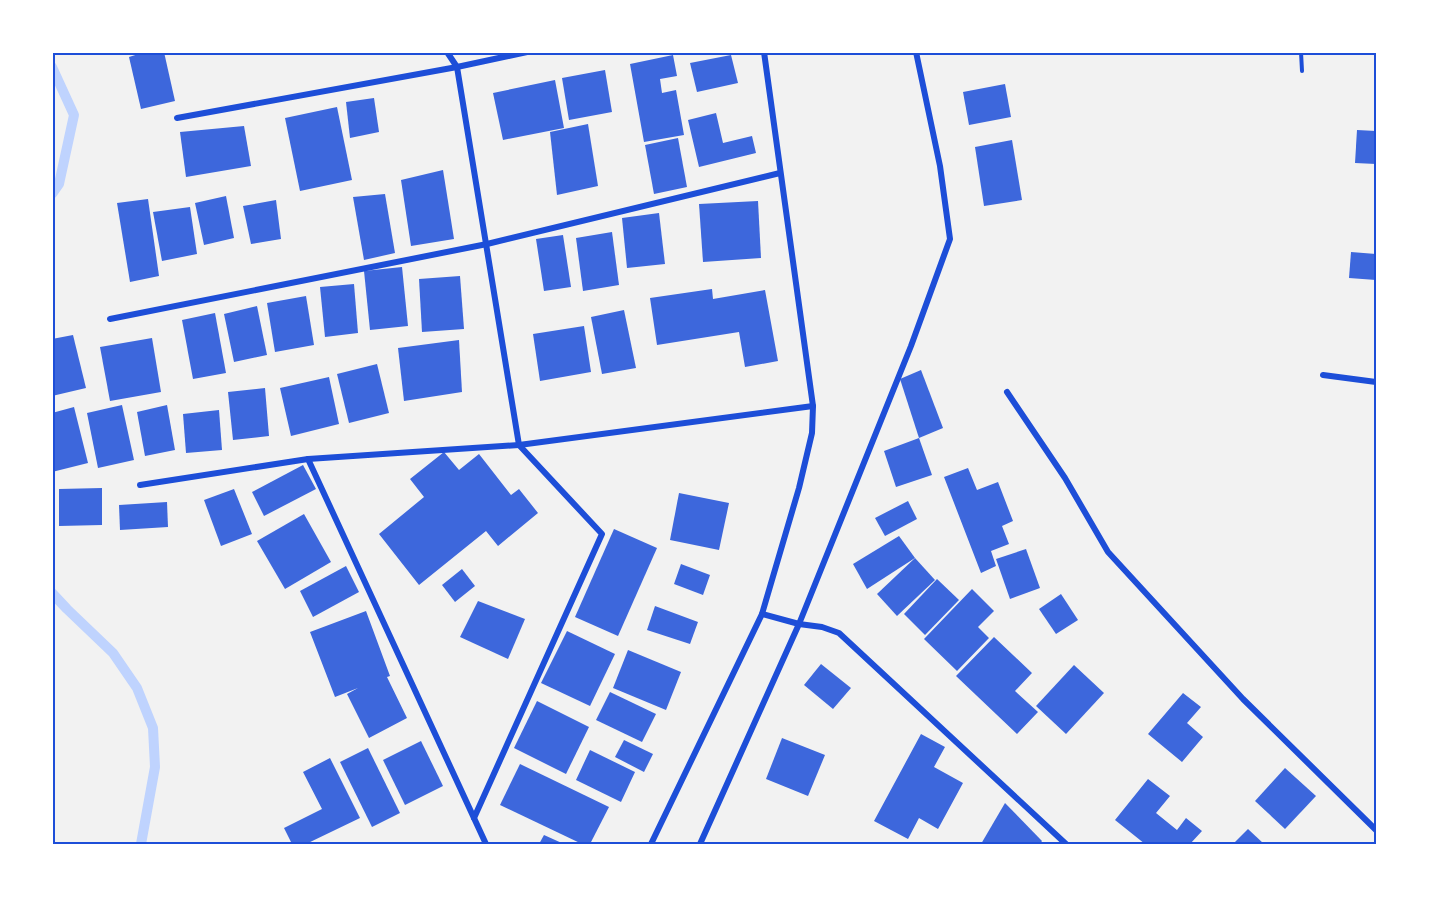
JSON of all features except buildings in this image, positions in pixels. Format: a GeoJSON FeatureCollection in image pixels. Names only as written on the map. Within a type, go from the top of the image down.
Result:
{"type":"FeatureCollection","features":[{"type":"Feature","properties":{"kind":"street"},"geometry":{"type":"LineString","coordinates":[[447,52],[457,67],[519,445],[602,534],[474,818]]}},
{"type":"Feature","properties":{"kind":"street"},"geometry":{"type":"LineString","coordinates":[[177,118],[527,52]]}},
{"type":"Feature","properties":{"kind":"street"},"geometry":{"type":"LineString","coordinates":[[651,844],[762,614],[802,477],[812,433],[813,406],[764,52]]}},
{"type":"Feature","properties":{"kind":"street"},"geometry":{"type":"LineString","coordinates":[[700,844],[799,624],[911,346],[950,239],[940,166],[916,52]]}},
{"type":"Feature","properties":{"kind":"street"},"geometry":{"type":"LineString","coordinates":[[110,319],[486,244],[780,173]]}},
{"type":"Feature","properties":{"kind":"street"},"geometry":{"type":"LineString","coordinates":[[1323,375],[1377,382]]}},
{"type":"Feature","properties":{"kind":"street"},"geometry":{"type":"LineString","coordinates":[[1007,392],[1065,478],[1108,552],[1243,699],[1377,830]]}},
{"type":"Feature","properties":{"kind":"street"},"geometry":{"type":"LineString","coordinates":[[140,485],[308,459],[519,445],[813,406]]}},
{"type":"Feature","properties":{"kind":"street"},"geometry":{"type":"LineString","coordinates":[[308,459],[486,844]]}},
{"type":"Feature","properties":{"kind":"street"},"geometry":{"type":"LineString","coordinates":[[762,614],[839,633],[1066,844]]}},
{"type":"Feature","properties":{"kind":"path"},"geometry":{"type":"LineString","coordinates":[[1301,52],[1302,71]]}},
{"type":"Feature","properties":{"kind":"waterway"},"geometry":{"type":"LineString","coordinates":[[52,67],[74,115],[59,184],[52,194]]}},
{"type":"Feature","properties":{"kind":"waterway"},"geometry":{"type":"LineString","coordinates":[[52,593],[113,653],[137,688],[153,728],[155,767],[141,844]]}}]}
